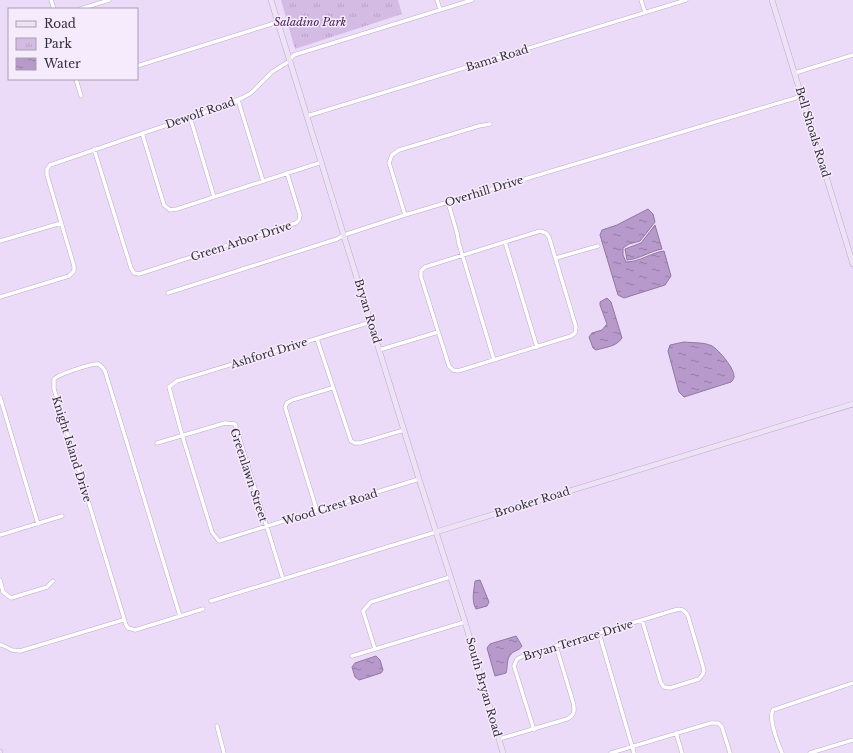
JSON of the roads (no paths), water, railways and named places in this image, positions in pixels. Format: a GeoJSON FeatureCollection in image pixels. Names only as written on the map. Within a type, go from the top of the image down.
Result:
{"type":"FeatureCollection","features":[{"type":"Feature","properties":{"kind":"street"},"geometry":{"type":"LineString","coordinates":[[83,8],[109,0]]}},
{"type":"Feature","properties":{"kind":"street","name":"Bryan Road"},"geometry":{"type":"LineString","coordinates":[[272,0],[419,479],[465,622]]}},
{"type":"Feature","properties":{"kind":"street"},"geometry":{"type":"LineString","coordinates":[[437,0],[440,10]]}},
{"type":"Feature","properties":{"kind":"street","name":"Dewolf Road"},"geometry":{"type":"LineString","coordinates":[[61,222],[47,173],[49,166],[54,163],[238,100],[248,95],[272,72],[290,60],[294,55],[472,0]]}},
{"type":"Feature","properties":{"kind":"street"},"geometry":{"type":"LineString","coordinates":[[641,0],[645,12]]}},
{"type":"Feature","properties":{"kind":"street","name":"Bama Road"},"geometry":{"type":"LineString","coordinates":[[307,116],[686,0]]}},
{"type":"Feature","properties":{"kind":"street","name":"Bell Shoals Road"},"geometry":{"type":"LineString","coordinates":[[772,0],[853,264]]}},
{"type":"Feature","properties":{"kind":"street"},"geometry":{"type":"LineString","coordinates":[[138,66],[278,22]]}},
{"type":"Feature","properties":{"kind":"street"},"geometry":{"type":"LineString","coordinates":[[795,73],[853,55]]}},
{"type":"Feature","properties":{"kind":"street"},"geometry":{"type":"LineString","coordinates":[[76,80],[81,96]]}},
{"type":"Feature","properties":{"kind":"street","name":"Overhill Drive"},"geometry":{"type":"LineString","coordinates":[[168,293],[337,239],[344,235],[404,215],[802,96]]}},
{"type":"Feature","properties":{"kind":"street"},"geometry":{"type":"LineString","coordinates":[[238,100],[263,181]]}},
{"type":"Feature","properties":{"kind":"street"},"geometry":{"type":"LineString","coordinates":[[190,117],[214,197]]}},
{"type":"Feature","properties":{"kind":"street"},"geometry":{"type":"LineString","coordinates":[[404,215],[389,163],[392,155],[399,150],[490,124]]}},
{"type":"Feature","properties":{"kind":"street"},"geometry":{"type":"LineString","coordinates":[[142,133],[164,205],[169,210],[175,210],[322,162]]}},
{"type":"Feature","properties":{"kind":"street","name":"Green Arbor Drive"},"geometry":{"type":"LineString","coordinates":[[94,149],[131,268],[135,273],[143,274],[296,223],[300,215],[287,173]]}},
{"type":"Feature","properties":{"kind":"street"},"geometry":{"type":"LineString","coordinates":[[448,202],[458,233],[462,255],[494,360]]}},
{"type":"Feature","properties":{"kind":"street"},"geometry":{"type":"LineString","coordinates":[[0,241],[61,222],[74,266],[74,271],[69,276],[0,297]]}},
{"type":"Feature","properties":{"kind":"street"},"geometry":{"type":"LineString","coordinates":[[543,231],[549,237],[556,258],[576,332],[571,336],[537,347],[458,371],[453,370],[449,366],[438,332],[421,277],[421,271],[425,267],[462,255],[543,231]]}},
{"type":"Feature","properties":{"kind":"street"},"geometry":{"type":"LineString","coordinates":[[505,242],[537,347]]}},
{"type":"Feature","properties":{"kind":"street"},"geometry":{"type":"LineString","coordinates":[[556,258],[598,246]]}},
{"type":"Feature","properties":{"kind":"street","name":"Ashford Drive"},"geometry":{"type":"LineString","coordinates":[[182,435],[169,387],[177,381],[371,322]]}},
{"type":"Feature","properties":{"kind":"street"},"geometry":{"type":"LineString","coordinates":[[380,350],[438,332]]}},
{"type":"Feature","properties":{"kind":"street"},"geometry":{"type":"LineString","coordinates":[[317,339],[332,388],[350,438],[353,442],[360,443],[404,430]]}},
{"type":"Feature","properties":{"kind":"street","name":"Knight Island Drive"},"geometry":{"type":"LineString","coordinates":[[123,620],[54,383],[56,377],[60,375],[95,364],[101,366],[105,371],[180,616]]}},
{"type":"Feature","properties":{"kind":"street"},"geometry":{"type":"LineString","coordinates":[[317,511],[285,408],[287,403],[292,400],[332,388]]}},
{"type":"Feature","properties":{"kind":"street"},"geometry":{"type":"LineString","coordinates":[[0,397],[38,524]]}},
{"type":"Feature","properties":{"kind":"street","name":"Brooker Road"},"geometry":{"type":"LineString","coordinates":[[211,601],[853,404]]}},
{"type":"Feature","properties":{"kind":"street","name":"Greenlawn Street"},"geometry":{"type":"LineString","coordinates":[[157,443],[225,422],[235,424],[283,579]]}},
{"type":"Feature","properties":{"kind":"street","name":"Wood Crest Road"},"geometry":{"type":"LineString","coordinates":[[182,435],[212,532],[219,541],[419,479]]}},
{"type":"Feature","properties":{"kind":"street"},"geometry":{"type":"LineString","coordinates":[[0,535],[62,516]]}},
{"type":"Feature","properties":{"kind":"street"},"geometry":{"type":"LineString","coordinates":[[375,649],[363,612],[371,602],[450,577]]}},
{"type":"Feature","properties":{"kind":"street"},"geometry":{"type":"LineString","coordinates":[[0,580],[3,592],[10,598],[46,586],[53,581]]}},
{"type":"Feature","properties":{"kind":"street"},"geometry":{"type":"LineString","coordinates":[[0,645],[12,650],[20,651],[123,620],[128,628],[136,630],[203,609]]}},
{"type":"Feature","properties":{"kind":"street","name":"Bryan Terrace Drive"},"geometry":{"type":"LineString","coordinates":[[534,730],[514,663],[519,657],[675,610],[681,609],[685,611],[688,616],[704,670],[699,679],[670,688],[664,687],[661,683],[642,620]]}},
{"type":"Feature","properties":{"kind":"street"},"geometry":{"type":"LineString","coordinates":[[352,656],[465,622]]}},
{"type":"Feature","properties":{"kind":"street","name":"South Bryan Road"},"geometry":{"type":"LineString","coordinates":[[465,622],[486,699],[503,753]]}},
{"type":"Feature","properties":{"kind":"street"},"geometry":{"type":"LineString","coordinates":[[599,633],[634,753]]}},
{"type":"Feature","properties":{"kind":"street"},"geometry":{"type":"LineString","coordinates":[[499,739],[569,719],[574,712],[573,702],[556,646]]}},
{"type":"Feature","properties":{"kind":"street"},"geometry":{"type":"LineString","coordinates":[[0,649],[7,647]]}},
{"type":"Feature","properties":{"kind":"street"},"geometry":{"type":"LineString","coordinates":[[782,753],[771,721],[771,713],[773,710],[853,683]]}},
{"type":"Feature","properties":{"kind":"street"},"geometry":{"type":"LineString","coordinates":[[611,753],[711,723],[718,723],[722,727],[730,753]]}},
{"type":"Feature","properties":{"kind":"street"},"geometry":{"type":"LineString","coordinates":[[217,726],[224,753]]}},
{"type":"Feature","properties":{"kind":"street"},"geometry":{"type":"LineString","coordinates":[[676,733],[682,753]]}},
{"type":"Feature","properties":{"kind":"street"},"geometry":{"type":"LineString","coordinates":[[810,753],[853,740]]}},
{"type":"Feature","properties":{"kind":"street"},"geometry":{"type":"LineString","coordinates":[[824,748],[826,753]]}},
{"type":"Feature","properties":{"kind":"water"},"geometry":{"type":"Polygon","coordinates":[[[648,209],[653,214],[655,222],[640,241],[629,244],[623,248],[623,255],[626,262],[631,262],[664,251],[671,276],[665,285],[624,298],[618,295],[600,235],[602,230],[617,225],[648,209]]]}},
{"type":"Feature","properties":{"kind":"water"},"geometry":{"type":"Polygon","coordinates":[[[655,225],[662,249],[627,260],[625,249],[641,243],[655,225]]]}},
{"type":"Feature","properties":{"kind":"water"},"geometry":{"type":"Polygon","coordinates":[[[607,298],[611,302],[622,338],[614,345],[596,350],[593,348],[589,337],[592,333],[602,330],[607,324],[600,302],[607,298]]]}},
{"type":"Feature","properties":{"kind":"water"},"geometry":{"type":"Polygon","coordinates":[[[684,342],[706,344],[715,348],[732,369],[734,378],[732,381],[684,397],[679,392],[668,351],[670,345],[684,342]]]}},
{"type":"Feature","properties":{"kind":"water"},"geometry":{"type":"Polygon","coordinates":[[[480,580],[489,602],[487,606],[476,609],[473,599],[475,581],[480,580]]]}},
{"type":"Feature","properties":{"kind":"water"},"geometry":{"type":"Polygon","coordinates":[[[516,636],[522,646],[509,656],[506,673],[495,676],[487,648],[490,644],[516,636]]]}},
{"type":"Feature","properties":{"kind":"water"},"geometry":{"type":"Polygon","coordinates":[[[376,656],[380,660],[383,670],[381,673],[359,680],[355,677],[352,667],[355,663],[376,656]]]}},
{"type":"Feature","properties":{"kind":"park label","name":"Saladino Park"},"geometry":{"type":"Point","coordinates":[310,22]}}]}
